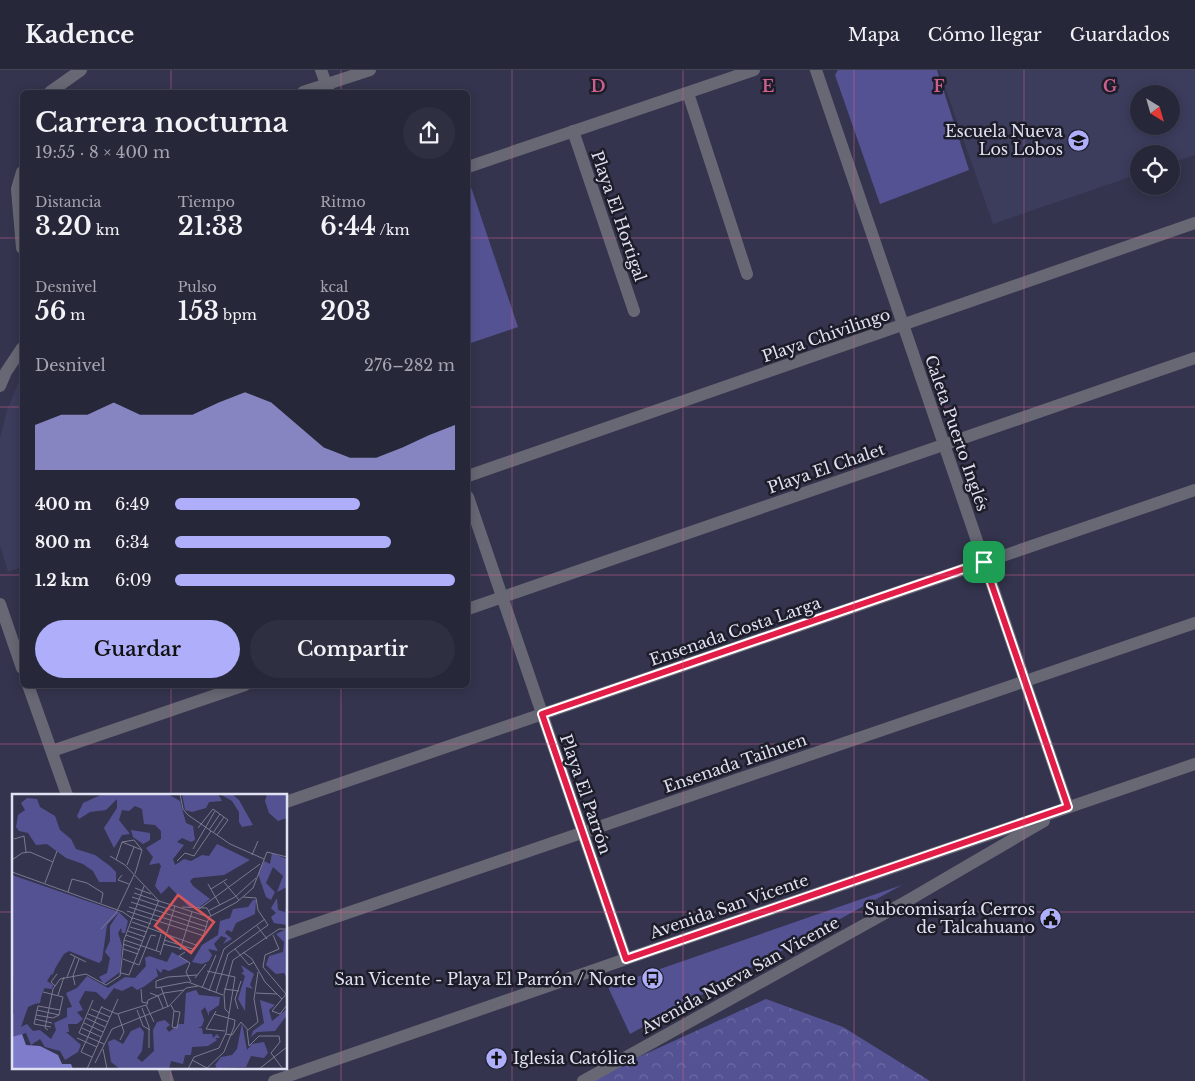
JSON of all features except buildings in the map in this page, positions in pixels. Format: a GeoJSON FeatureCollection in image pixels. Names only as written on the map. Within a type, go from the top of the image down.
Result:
{"type":"FeatureCollection","features":[{"type":"Feature","properties":{"kind":"street"},"geometry":{"type":"LineString","coordinates":[[53,90],[81,70]]}},
{"type":"Feature","properties":{"kind":"street"},"geometry":{"type":"LineString","coordinates":[[321,70],[328,88]]}},
{"type":"Feature","properties":{"kind":"street"},"geometry":{"type":"LineString","coordinates":[[316,90],[328,88],[370,70]]}},
{"type":"Feature","properties":{"kind":"street"},"geometry":{"type":"LineString","coordinates":[[470,166],[754,70]]}},
{"type":"Feature","properties":{"kind":"street","name":"Caleta Puerto Inglés"},"geometry":{"type":"LineString","coordinates":[[816,70],[1068,807]]}},
{"type":"Feature","properties":{"kind":"street"},"geometry":{"type":"LineString","coordinates":[[688,93],[747,274]]}},
{"type":"Feature","properties":{"kind":"street","name":"Playa El Hortigal"},"geometry":{"type":"LineString","coordinates":[[573,132],[634,311]]}},
{"type":"Feature","properties":{"kind":"street","name":"Playa Chivilingo"},"geometry":{"type":"LineString","coordinates":[[470,475],[1195,223]]}},
{"type":"Feature","properties":{"kind":"street"},"geometry":{"type":"LineString","coordinates":[[0,386],[6,372],[20,351]]}},
{"type":"Feature","properties":{"kind":"street","name":"Playa El Chalet"},"geometry":{"type":"LineString","coordinates":[[470,608],[1195,358]]}},
{"type":"Feature","properties":{"kind":"street","name":"Ensenada Costa Larga"},"geometry":{"type":"LineString","coordinates":[[288,801],[1195,490]]}},
{"type":"Feature","properties":{"kind":"street","name":"Playa El Parrón"},"geometry":{"type":"LineString","coordinates":[[470,503],[626,959]]}},
{"type":"Feature","properties":{"kind":"street"},"geometry":{"type":"LineString","coordinates":[[0,604],[17,633],[20,654]]}},
{"type":"Feature","properties":{"kind":"street","name":"Ensenada Taihuen"},"geometry":{"type":"LineString","coordinates":[[288,933],[1195,623]]}},
{"type":"Feature","properties":{"kind":"street"},"geometry":{"type":"LineString","coordinates":[[29,688],[67,794]]}},
{"type":"Feature","properties":{"kind":"street"},"geometry":{"type":"LineString","coordinates":[[52,751],[236,688]]}},
{"type":"Feature","properties":{"kind":"street","name":"Avenida San Vicente"},"geometry":{"type":"LineString","coordinates":[[274,1081],[1195,764]]}},
{"type":"Feature","properties":{"kind":"street","name":"Avenida Nueva San Vicente"},"geometry":{"type":"LineString","coordinates":[[583,1081],[907,901],[1068,807]]}},
{"type":"Feature","properties":{"kind":"street"},"geometry":{"type":"LineString","coordinates":[[163,1068],[168,1081]]}},
{"type":"Feature","properties":{"kind":"shaded area","name":"Escuela Nueva Los Lobos"},"geometry":{"type":"Polygon","coordinates":[[[939,70],[1195,70],[1195,155],[1180,160],[1180,145],[1130,145],[1130,177],[993,224],[939,70]]]}},
{"type":"Feature","properties":{"kind":"shaded area"},"geometry":{"type":"Polygon","coordinates":[[[20,379],[20,568],[8,572],[0,545],[0,438],[7,410],[20,379]]]}},
{"type":"Feature","properties":{"kind":"green space"},"geometry":{"type":"Polygon","coordinates":[[[838,70],[937,70],[969,170],[880,204],[835,75],[838,70]]]}},
{"type":"Feature","properties":{"kind":"green space"},"geometry":{"type":"Polygon","coordinates":[[[470,184],[518,327],[470,343],[470,184]]]}},
{"type":"Feature","properties":{"kind":"green space"},"geometry":{"type":"Polygon","coordinates":[[[902,885],[630,1034],[608,987],[902,885]]]}},
{"type":"Feature","properties":{"kind":"green space"},"geometry":{"type":"Polygon","coordinates":[[[766,999],[843,1027],[930,1081],[586,1081],[766,999]]]}},
{"type":"Feature","properties":{"kind":"place","name":"Escuela Nueva Los Lobos"},"geometry":{"type":"Point","coordinates":[1079,140]}},
{"type":"Feature","properties":{"kind":"place","name":"Subcomisaría Cerros de Talcahuano"},"geometry":{"type":"Point","coordinates":[1051,918]}},
{"type":"Feature","properties":{"kind":"place","name":"San Vicente - Playa El Parrón / Norte"},"geometry":{"type":"Point","coordinates":[652,979]}},
{"type":"Feature","properties":{"kind":"place","name":"Iglesia Católica"},"geometry":{"type":"Point","coordinates":[497,1058]}},
{"type":"Feature","properties":{"kind":"route"},"geometry":{"type":"LineString","coordinates":[[984,562],[1068,807],[626,959],[542,714],[984,562]]}}]}
